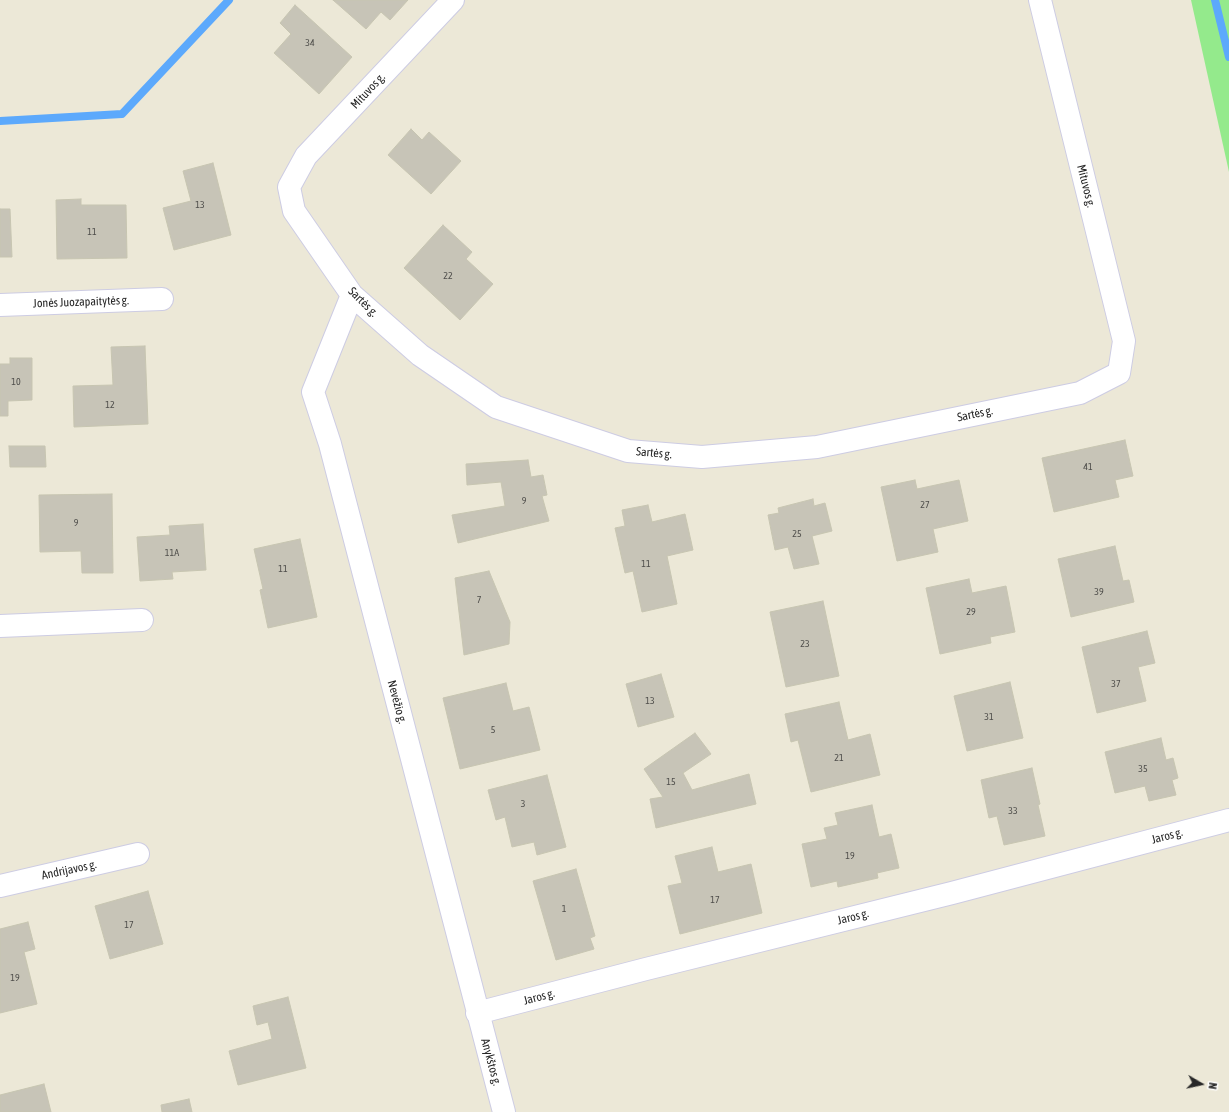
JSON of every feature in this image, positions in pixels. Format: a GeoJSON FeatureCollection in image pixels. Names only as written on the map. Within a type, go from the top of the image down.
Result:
{"type":"FeatureCollection","features":[{"type":"Feature","properties":{"kind":"street","name":"Mituvos g."},"geometry":{"type":"LineString","coordinates":[[289,187],[306,156],[453,0]]}},
{"type":"Feature","properties":{"kind":"street","name":"Mituvos g."},"geometry":{"type":"LineString","coordinates":[[1040,0],[1124,341],[1119,374]]}},
{"type":"Feature","properties":{"kind":"street","name":"Sartės g."},"geometry":{"type":"LineString","coordinates":[[289,187],[294,211],[352,295],[420,355],[496,407],[628,451],[702,457],[817,447],[1080,393],[1119,374]]}},
{"type":"Feature","properties":{"kind":"street","name":"Nevėžio g."},"geometry":{"type":"LineString","coordinates":[[352,295],[313,392],[330,444],[477,1013]]}},
{"type":"Feature","properties":{"kind":"street","name":"Jonės Juozapaitytės g."},"geometry":{"type":"LineString","coordinates":[[0,305],[162,300]]}},
{"type":"Feature","properties":{"kind":"street"},"geometry":{"type":"LineString","coordinates":[[0,626],[142,620]]}},
{"type":"Feature","properties":{"kind":"street","name":"Jaros g."},"geometry":{"type":"LineString","coordinates":[[477,1013],[646,969],[952,893],[1229,820]]}},
{"type":"Feature","properties":{"kind":"street","name":"Andrijavos g."},"geometry":{"type":"LineString","coordinates":[[0,886],[138,854]]}},
{"type":"Feature","properties":{"kind":"street","name":"Anykštos g."},"geometry":{"type":"LineString","coordinates":[[477,1013],[504,1112]]}},
{"type":"Feature","properties":{"kind":"green space"},"geometry":{"type":"Polygon","coordinates":[[[1191,0],[1229,0],[1229,172],[1191,0]]]}},
{"type":"Feature","properties":{"kind":"building"},"geometry":{"type":"Polygon","coordinates":[[[333,0],[408,0],[390,20],[381,12],[366,29],[333,0]]]}},
{"type":"Feature","properties":{"kind":"building"},"geometry":{"type":"Polygon","coordinates":[[[295,5],[352,57],[319,94],[274,53],[291,34],[280,23],[295,5]]]}},
{"type":"Feature","properties":{"kind":"building"},"geometry":{"type":"Polygon","coordinates":[[[411,129],[422,140],[429,132],[461,161],[431,194],[388,155],[411,129]]]}},
{"type":"Feature","properties":{"kind":"building"},"geometry":{"type":"Polygon","coordinates":[[[213,163],[231,235],[174,250],[163,208],[191,201],[183,171],[213,163]]]}},
{"type":"Feature","properties":{"kind":"building"},"geometry":{"type":"Polygon","coordinates":[[[81,199],[81,205],[126,205],[127,258],[57,259],[56,200],[81,199]]]}},
{"type":"Feature","properties":{"kind":"building"},"geometry":{"type":"Polygon","coordinates":[[[0,209],[10,209],[12,257],[0,257],[0,209]]]}},
{"type":"Feature","properties":{"kind":"building"},"geometry":{"type":"Polygon","coordinates":[[[443,225],[472,252],[466,259],[493,284],[460,320],[404,268],[443,225]]]}},
{"type":"Feature","properties":{"kind":"building"},"geometry":{"type":"Polygon","coordinates":[[[145,346],[148,424],[74,427],[73,386],[113,385],[111,347],[145,346]]]}},
{"type":"Feature","properties":{"kind":"building"},"geometry":{"type":"Polygon","coordinates":[[[10,358],[32,358],[32,400],[8,401],[8,416],[0,416],[0,364],[10,364],[10,358]]]}},
{"type":"Feature","properties":{"kind":"building"},"geometry":{"type":"Polygon","coordinates":[[[1125,440],[1133,476],[1115,480],[1119,497],[1054,512],[1042,458],[1125,440]]]}},
{"type":"Feature","properties":{"kind":"building"},"geometry":{"type":"Polygon","coordinates":[[[9,446],[45,446],[46,467],[10,467],[9,446]]]}},
{"type":"Feature","properties":{"kind":"building"},"geometry":{"type":"Polygon","coordinates":[[[528,460],[531,477],[543,475],[547,495],[542,496],[549,521],[458,543],[452,515],[505,506],[501,482],[467,485],[466,464],[528,460]]]}},
{"type":"Feature","properties":{"kind":"building"},"geometry":{"type":"Polygon","coordinates":[[[915,480],[917,489],[959,480],[968,521],[933,529],[938,552],[897,561],[881,487],[915,480]]]}},
{"type":"Feature","properties":{"kind":"building"},"geometry":{"type":"Polygon","coordinates":[[[112,494],[113,573],[82,573],[81,551],[40,552],[39,495],[112,494]]]}},
{"type":"Feature","properties":{"kind":"building"},"geometry":{"type":"Polygon","coordinates":[[[813,499],[814,506],[825,503],[832,531],[812,536],[819,564],[794,569],[788,547],[775,550],[768,515],[779,513],[778,508],[813,499]]]}},
{"type":"Feature","properties":{"kind":"building"},"geometry":{"type":"Polygon","coordinates":[[[648,505],[652,522],[685,514],[693,550],[667,556],[677,604],[642,612],[633,571],[625,573],[615,528],[625,526],[622,510],[648,505]]]}},
{"type":"Feature","properties":{"kind":"building"},"geometry":{"type":"Polygon","coordinates":[[[203,524],[206,570],[172,572],[173,579],[140,581],[137,537],[170,535],[169,526],[203,524]]]}},
{"type":"Feature","properties":{"kind":"building"},"geometry":{"type":"Polygon","coordinates":[[[300,539],[317,617],[268,628],[260,590],[263,589],[254,549],[300,539]]]}},
{"type":"Feature","properties":{"kind":"building"},"geometry":{"type":"Polygon","coordinates":[[[1115,546],[1123,581],[1129,580],[1134,602],[1071,617],[1058,559],[1115,546]]]}},
{"type":"Feature","properties":{"kind":"building"},"geometry":{"type":"Polygon","coordinates":[[[489,571],[510,622],[509,644],[464,655],[455,578],[489,571]]]}},
{"type":"Feature","properties":{"kind":"building"},"geometry":{"type":"Polygon","coordinates":[[[969,579],[972,593],[1006,586],[1015,632],[990,637],[991,643],[940,654],[926,588],[969,579]]]}},
{"type":"Feature","properties":{"kind":"building"},"geometry":{"type":"Polygon","coordinates":[[[823,601],[839,676],[786,687],[770,612],[823,601]]]}},
{"type":"Feature","properties":{"kind":"building"},"geometry":{"type":"Polygon","coordinates":[[[1147,631],[1155,663],[1138,667],[1146,701],[1097,713],[1082,647],[1147,631]]]}},
{"type":"Feature","properties":{"kind":"building"},"geometry":{"type":"Polygon","coordinates":[[[661,674],[674,717],[638,727],[626,684],[661,674]]]}},
{"type":"Feature","properties":{"kind":"building"},"geometry":{"type":"Polygon","coordinates":[[[1010,682],[1023,738],[967,751],[954,696],[1010,682]]]}},
{"type":"Feature","properties":{"kind":"building"},"geometry":{"type":"Polygon","coordinates":[[[506,683],[513,711],[529,707],[540,750],[460,769],[443,698],[506,683]]]}},
{"type":"Feature","properties":{"kind":"building"},"geometry":{"type":"Polygon","coordinates":[[[839,702],[848,740],[870,734],[880,775],[811,792],[798,740],[791,742],[785,714],[839,702]]]}},
{"type":"Feature","properties":{"kind":"building"},"geometry":{"type":"Polygon","coordinates":[[[695,733],[711,754],[683,773],[692,790],[749,774],[756,804],[656,828],[650,799],[663,797],[644,769],[695,733]]]}},
{"type":"Feature","properties":{"kind":"building"},"geometry":{"type":"Polygon","coordinates":[[[1161,738],[1166,760],[1173,758],[1178,778],[1172,780],[1176,795],[1149,801],[1145,786],[1115,793],[1105,752],[1161,738]]]}},
{"type":"Feature","properties":{"kind":"building"},"geometry":{"type":"Polygon","coordinates":[[[1032,768],[1045,836],[1004,845],[997,816],[989,818],[981,780],[1032,768]]]}},
{"type":"Feature","properties":{"kind":"building"},"geometry":{"type":"Polygon","coordinates":[[[547,775],[566,847],[537,855],[534,842],[512,847],[505,817],[496,820],[488,790],[547,775]]]}},
{"type":"Feature","properties":{"kind":"building"},"geometry":{"type":"Polygon","coordinates":[[[872,805],[879,837],[891,834],[899,868],[877,873],[878,878],[838,887],[837,881],[811,887],[802,844],[827,839],[824,828],[838,825],[835,813],[872,805]]]}},
{"type":"Feature","properties":{"kind":"building"},"geometry":{"type":"Polygon","coordinates":[[[712,847],[718,872],[751,864],[762,913],[680,934],[668,886],[682,883],[675,856],[712,847]]]}},
{"type":"Feature","properties":{"kind":"building"},"geometry":{"type":"Polygon","coordinates":[[[576,869],[595,936],[590,938],[594,949],[556,960],[533,881],[576,869]]]}},
{"type":"Feature","properties":{"kind":"building"},"geometry":{"type":"Polygon","coordinates":[[[148,891],[163,944],[110,959],[95,906],[148,891]]]}},
{"type":"Feature","properties":{"kind":"building"},"geometry":{"type":"Polygon","coordinates":[[[28,922],[35,949],[24,952],[37,1004],[0,1013],[0,929],[28,922]]]}},
{"type":"Feature","properties":{"kind":"building"},"geometry":{"type":"Polygon","coordinates":[[[288,997],[306,1068],[238,1085],[229,1051],[272,1039],[268,1022],[257,1025],[253,1006],[288,997]]]}},
{"type":"Feature","properties":{"kind":"building"},"geometry":{"type":"Polygon","coordinates":[[[44,1084],[51,1112],[0,1112],[0,1095],[44,1084]]]}},
{"type":"Feature","properties":{"kind":"building"},"geometry":{"type":"Polygon","coordinates":[[[189,1099],[192,1112],[162,1112],[161,1105],[189,1099]]]}},
{"type":"Feature","properties":{"kind":"waterway"},"geometry":{"type":"LineString","coordinates":[[0,121],[122,114],[229,0]]}},
{"type":"Feature","properties":{"kind":"waterway"},"geometry":{"type":"LineString","coordinates":[[1215,0],[1229,57]]}}]}
